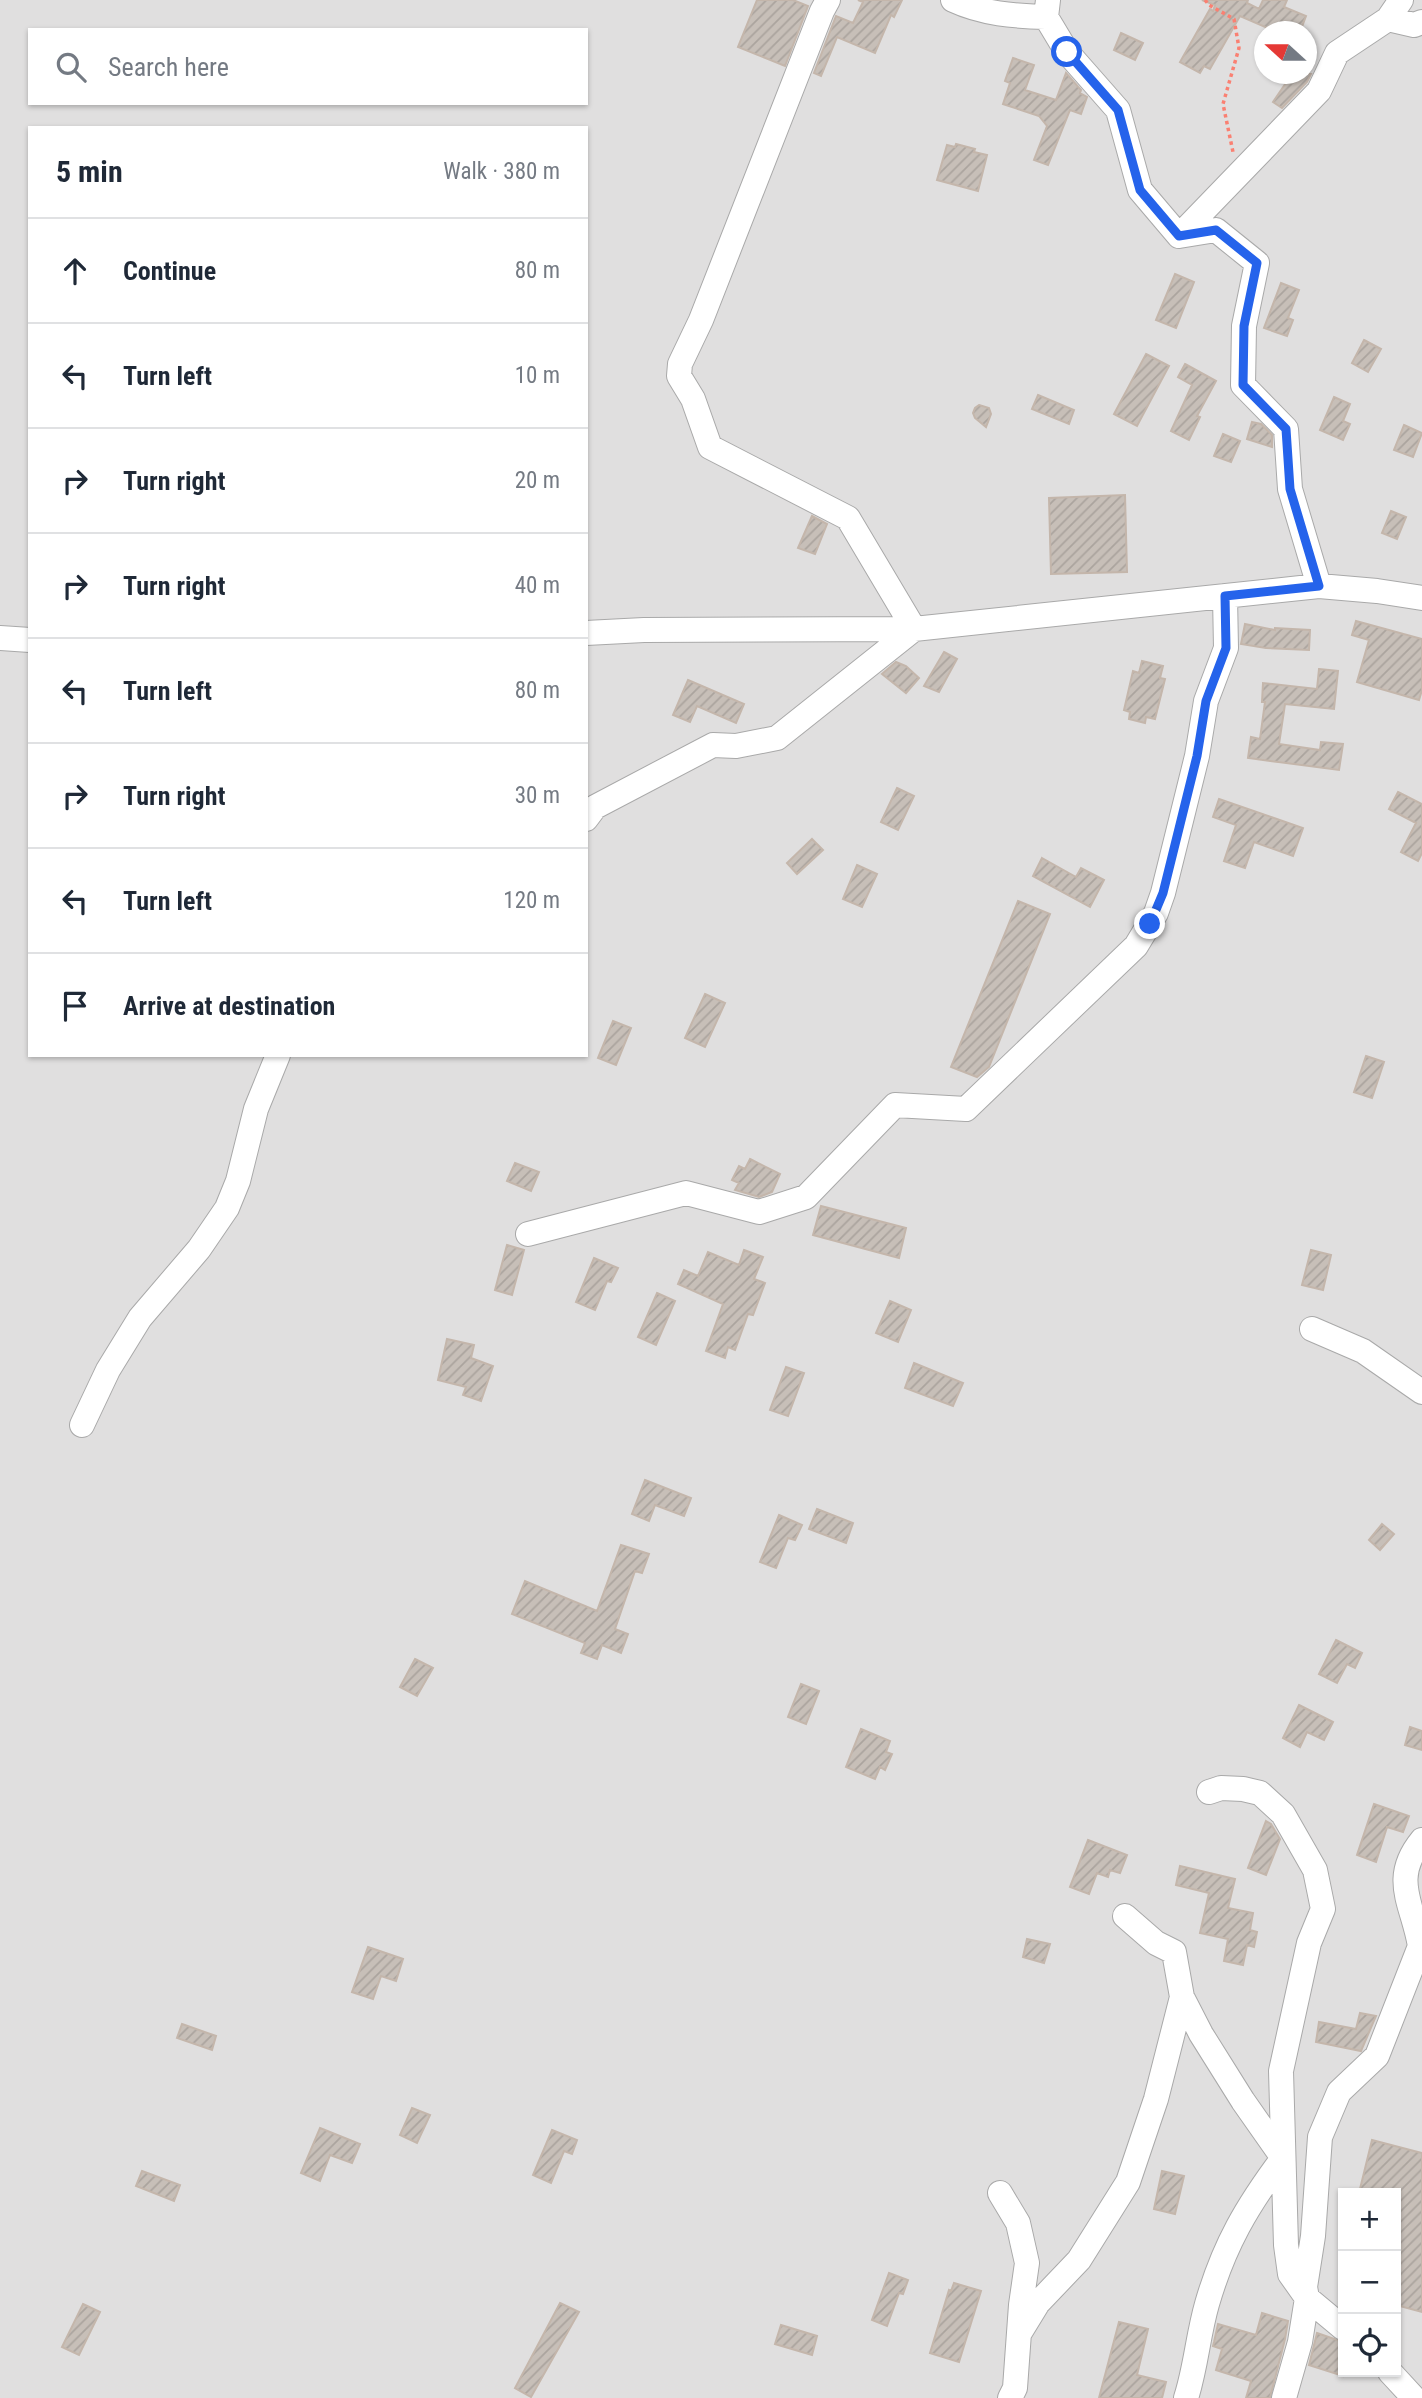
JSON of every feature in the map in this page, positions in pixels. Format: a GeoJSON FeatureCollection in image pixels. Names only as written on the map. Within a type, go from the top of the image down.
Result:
{"type":"FeatureCollection","features":[{"type":"Feature","properties":{"kind":"street"},"geometry":{"type":"LineString","coordinates":[[828,0],[701,320],[680,364],[679,376],[693,399],[710,447],[848,518],[914,629]]}},
{"type":"Feature","properties":{"kind":"street"},"geometry":{"type":"LineString","coordinates":[[953,0],[970,8],[1011,16],[1047,8],[1067,52],[1118,110],[1140,190],[1179,236]]}},
{"type":"Feature","properties":{"kind":"street"},"geometry":{"type":"LineString","coordinates":[[1179,236],[1319,91],[1337,53],[1394,9],[1415,25],[1422,22]]}},
{"type":"Feature","properties":{"kind":"street"},"geometry":{"type":"LineString","coordinates":[[1179,236],[1216,230],[1257,263],[1244,326],[1243,385],[1286,429],[1290,489],[1319,586]]}},
{"type":"Feature","properties":{"kind":"street"},"geometry":{"type":"LineString","coordinates":[[588,634],[645,630],[914,629],[1319,586],[1422,598]]}},
{"type":"Feature","properties":{"kind":"street"},"geometry":{"type":"LineString","coordinates":[[528,1234],[686,1193],[759,1212],[806,1197],[895,1105],[966,1109],[1136,946],[1156,913],[1197,756],[1206,701],[1226,648],[1225,596]]}},
{"type":"Feature","properties":{"kind":"street"},"geometry":{"type":"LineString","coordinates":[[588,816],[595,807],[713,745],[736,746],[778,737],[914,629]]}},
{"type":"Feature","properties":{"kind":"street"},"geometry":{"type":"LineString","coordinates":[[0,638],[28,640]]}},
{"type":"Feature","properties":{"kind":"street"},"geometry":{"type":"LineString","coordinates":[[82,1425],[108,1370],[140,1318],[178,1275],[227,1208],[238,1181],[256,1109],[277,1057]]}},
{"type":"Feature","properties":{"kind":"street"},"geometry":{"type":"LineString","coordinates":[[1312,1329],[1363,1351],[1422,1392]]}},
{"type":"Feature","properties":{"kind":"street"},"geometry":{"type":"LineString","coordinates":[[1209,1792],[1221,1788],[1260,1793],[1283,1814],[1315,1870],[1323,1909],[1309,1943],[1281,2071],[1286,2245],[1290,2274],[1307,2298],[1338,2324]]}},
{"type":"Feature","properties":{"kind":"street"},"geometry":{"type":"LineString","coordinates":[[1284,2398],[1300,2342],[1307,2298],[1305,2287],[1313,2236],[1320,2137],[1339,2092],[1377,2056],[1415,1980],[1420,1946],[1417,1927],[1406,1897],[1405,1870],[1422,1840]]}},
{"type":"Feature","properties":{"kind":"street"},"geometry":{"type":"LineString","coordinates":[[1125,1916],[1156,1943],[1174,1952],[1182,1997],[1236,2090],[1283,2158]]}},
{"type":"Feature","properties":{"kind":"street"},"geometry":{"type":"LineString","coordinates":[[1019,2334],[1038,2303],[1079,2260],[1128,2182],[1156,2099],[1182,1997]]}},
{"type":"Feature","properties":{"kind":"street"},"geometry":{"type":"LineString","coordinates":[[1186,2398],[1194,2373],[1206,2306],[1222,2259],[1250,2203],[1283,2158]]}},
{"type":"Feature","properties":{"kind":"street"},"geometry":{"type":"LineString","coordinates":[[1000,2193],[1018,2224],[1027,2263],[1015,2388],[1010,2398]]}},
{"type":"Feature","properties":{"kind":"street"},"geometry":{"type":"LineString","coordinates":[[1395,2377],[1415,2398]]}},
{"type":"Feature","properties":{"kind":"path"},"geometry":{"type":"LineString","coordinates":[[1205,0],[1234,19],[1238,48],[1223,104],[1235,156]]}},
{"type":"Feature","properties":{"kind":"shaded area"},"geometry":{"type":"Polygon","coordinates":[[[0,0],[1422,0],[1422,2398],[0,2398],[0,0]]]}},
{"type":"Feature","properties":{"kind":"building"},"geometry":{"type":"Polygon","coordinates":[[[757,0],[793,0],[808,6],[785,66],[738,47],[757,0]]]}},
{"type":"Feature","properties":{"kind":"building"},"geometry":{"type":"Polygon","coordinates":[[[858,0],[902,0],[894,17],[891,15],[875,53],[837,37],[821,76],[814,73],[836,16],[853,23],[863,2],[858,0]]]}},
{"type":"Feature","properties":{"kind":"building"},"geometry":{"type":"Polygon","coordinates":[[[1202,0],[1248,0],[1247,3],[1259,9],[1263,0],[1287,0],[1284,7],[1306,16],[1304,21],[1254,22],[1240,16],[1210,69],[1204,66],[1200,73],[1180,62],[1210,9],[1213,11],[1215,5],[1202,0]]]}},
{"type":"Feature","properties":{"kind":"building"},"geometry":{"type":"Polygon","coordinates":[[[1121,33],[1143,43],[1135,60],[1114,50],[1121,33]]]}},
{"type":"Feature","properties":{"kind":"building"},"geometry":{"type":"Polygon","coordinates":[[[1013,58],[1034,65],[1025,90],[1056,100],[1066,73],[1081,90],[1080,93],[1087,97],[1081,114],[1070,110],[1048,165],[1034,160],[1047,126],[1039,116],[1003,104],[1010,83],[1005,81],[1013,58]]]}},
{"type":"Feature","properties":{"kind":"building"},"geometry":{"type":"Polygon","coordinates":[[[1285,84],[1305,84],[1282,108],[1273,102],[1285,84]]]}},
{"type":"Feature","properties":{"kind":"building"},"geometry":{"type":"Polygon","coordinates":[[[956,144],[987,155],[978,191],[937,180],[947,145],[955,147],[956,144]]]}},
{"type":"Feature","properties":{"kind":"building"},"geometry":{"type":"Polygon","coordinates":[[[1175,274],[1194,282],[1176,328],[1156,320],[1175,274]]]}},
{"type":"Feature","properties":{"kind":"building"},"geometry":{"type":"Polygon","coordinates":[[[1281,283],[1299,290],[1288,318],[1293,320],[1287,336],[1264,328],[1281,283]]]}},
{"type":"Feature","properties":{"kind":"building"},"geometry":{"type":"Polygon","coordinates":[[[1364,340],[1381,349],[1368,372],[1352,363],[1364,340]]]}},
{"type":"Feature","properties":{"kind":"building"},"geometry":{"type":"Polygon","coordinates":[[[1146,354],[1169,366],[1137,426],[1114,414],[1146,354]]]}},
{"type":"Feature","properties":{"kind":"building"},"geometry":{"type":"Polygon","coordinates":[[[1185,364],[1216,381],[1197,416],[1200,417],[1189,440],[1171,431],[1192,385],[1178,377],[1185,364]]]}},
{"type":"Feature","properties":{"kind":"building"},"geometry":{"type":"Polygon","coordinates":[[[1038,395],[1074,410],[1069,424],[1032,409],[1038,395]]]}},
{"type":"Feature","properties":{"kind":"building"},"geometry":{"type":"Polygon","coordinates":[[[1334,397],[1350,404],[1343,421],[1350,424],[1343,440],[1320,430],[1334,397]]]}},
{"type":"Feature","properties":{"kind":"building"},"geometry":{"type":"Polygon","coordinates":[[[979,405],[989,408],[991,414],[986,427],[973,413],[979,405]]]}},
{"type":"Feature","properties":{"kind":"building"},"geometry":{"type":"Polygon","coordinates":[[[1252,422],[1261,424],[1272,435],[1272,447],[1247,439],[1252,422]]]}},
{"type":"Feature","properties":{"kind":"building"},"geometry":{"type":"Polygon","coordinates":[[[1404,425],[1422,433],[1413,457],[1394,450],[1404,425]]]}},
{"type":"Feature","properties":{"kind":"building"},"geometry":{"type":"Polygon","coordinates":[[[1223,434],[1240,441],[1231,462],[1214,456],[1223,434]]]}},
{"type":"Feature","properties":{"kind":"building"},"geometry":{"type":"Polygon","coordinates":[[[1125,495],[1127,572],[1051,574],[1049,498],[1125,495]]]}},
{"type":"Feature","properties":{"kind":"building"},"geometry":{"type":"Polygon","coordinates":[[[1391,511],[1406,517],[1397,539],[1382,533],[1391,511]]]}},
{"type":"Feature","properties":{"kind":"building"},"geometry":{"type":"Polygon","coordinates":[[[812,516],[827,524],[815,554],[798,548],[812,516]]]}},
{"type":"Feature","properties":{"kind":"building"},"geometry":{"type":"Polygon","coordinates":[[[1356,621],[1422,639],[1422,690],[1419,700],[1357,682],[1369,640],[1352,635],[1356,621]]]}},
{"type":"Feature","properties":{"kind":"building"},"geometry":{"type":"Polygon","coordinates":[[[1245,624],[1275,630],[1310,630],[1309,650],[1241,644],[1245,624]]]}},
{"type":"Feature","properties":{"kind":"building"},"geometry":{"type":"Polygon","coordinates":[[[944,652],[957,659],[939,692],[924,686],[944,652]]]}},
{"type":"Feature","properties":{"kind":"building"},"geometry":{"type":"Polygon","coordinates":[[[1142,661],[1163,666],[1160,678],[1165,679],[1155,719],[1146,717],[1145,723],[1129,719],[1130,712],[1124,710],[1133,671],[1139,673],[1142,661]]]}},
{"type":"Feature","properties":{"kind":"building"},"geometry":{"type":"Polygon","coordinates":[[[896,662],[906,666],[919,678],[906,693],[882,674],[896,662]]]}},
{"type":"Feature","properties":{"kind":"building"},"geometry":{"type":"Polygon","coordinates":[[[1319,669],[1338,671],[1334,709],[1285,704],[1279,744],[1320,750],[1321,742],[1343,744],[1339,770],[1248,758],[1251,737],[1260,739],[1265,702],[1262,702],[1263,683],[1317,689],[1319,669]]]}},
{"type":"Feature","properties":{"kind":"building"},"geometry":{"type":"Polygon","coordinates":[[[688,680],[744,704],[736,723],[697,706],[690,722],[673,715],[688,680]]]}},
{"type":"Feature","properties":{"kind":"building"},"geometry":{"type":"Polygon","coordinates":[[[897,788],[914,796],[898,830],[881,822],[897,788]]]}},
{"type":"Feature","properties":{"kind":"building"},"geometry":{"type":"Polygon","coordinates":[[[1398,792],[1422,804],[1422,853],[1418,861],[1401,852],[1416,823],[1389,809],[1398,792]]]}},
{"type":"Feature","properties":{"kind":"building"},"geometry":{"type":"Polygon","coordinates":[[[1219,799],[1303,828],[1293,856],[1254,842],[1245,868],[1224,861],[1236,825],[1213,817],[1219,799]]]}},
{"type":"Feature","properties":{"kind":"building"},"geometry":{"type":"Polygon","coordinates":[[[812,839],[823,850],[797,874],[787,863],[812,839]]]}},
{"type":"Feature","properties":{"kind":"building"},"geometry":{"type":"Polygon","coordinates":[[[1042,858],[1076,877],[1081,868],[1104,880],[1090,907],[1033,876],[1042,858]]]}},
{"type":"Feature","properties":{"kind":"building"},"geometry":{"type":"Polygon","coordinates":[[[857,865],[877,874],[862,907],[843,899],[857,865]]]}},
{"type":"Feature","properties":{"kind":"building"},"geometry":{"type":"Polygon","coordinates":[[[1018,901],[1050,914],[989,1067],[977,1077],[951,1067],[1018,901]]]}},
{"type":"Feature","properties":{"kind":"building"},"geometry":{"type":"Polygon","coordinates":[[[705,994],[725,1003],[705,1047],[685,1038],[705,994]]]}},
{"type":"Feature","properties":{"kind":"building"},"geometry":{"type":"Polygon","coordinates":[[[613,1021],[631,1028],[616,1065],[598,1058],[613,1021]]]}},
{"type":"Feature","properties":{"kind":"building"},"geometry":{"type":"Polygon","coordinates":[[[1366,1056],[1384,1062],[1372,1098],[1354,1092],[1366,1056]]]}},
{"type":"Feature","properties":{"kind":"building"},"geometry":{"type":"Polygon","coordinates":[[[750,1159],[780,1174],[772,1192],[759,1197],[735,1190],[739,1183],[732,1180],[739,1166],[745,1169],[750,1159]]]}},
{"type":"Feature","properties":{"kind":"building"},"geometry":{"type":"Polygon","coordinates":[[[515,1163],[539,1172],[531,1191],[507,1181],[515,1163]]]}},
{"type":"Feature","properties":{"kind":"building"},"geometry":{"type":"Polygon","coordinates":[[[821,1206],[906,1228],[899,1258],[813,1235],[821,1206]]]}},
{"type":"Feature","properties":{"kind":"building"},"geometry":{"type":"Polygon","coordinates":[[[507,1245],[524,1250],[512,1295],[495,1290],[507,1245]]]}},
{"type":"Feature","properties":{"kind":"building"},"geometry":{"type":"Polygon","coordinates":[[[744,1250],[763,1257],[754,1279],[765,1283],[753,1315],[748,1314],[735,1350],[728,1347],[725,1358],[706,1351],[723,1304],[678,1284],[684,1270],[698,1276],[708,1252],[739,1265],[744,1250]]]}},
{"type":"Feature","properties":{"kind":"building"},"geometry":{"type":"Polygon","coordinates":[[[1311,1250],[1331,1255],[1323,1290],[1302,1285],[1311,1250]]]}},
{"type":"Feature","properties":{"kind":"building"},"geometry":{"type":"Polygon","coordinates":[[[594,1258],[618,1268],[611,1282],[607,1281],[595,1310],[576,1302],[594,1258]]]}},
{"type":"Feature","properties":{"kind":"building"},"geometry":{"type":"Polygon","coordinates":[[[657,1293],[675,1301],[656,1345],[638,1337],[657,1293]]]}},
{"type":"Feature","properties":{"kind":"building"},"geometry":{"type":"Polygon","coordinates":[[[890,1301],[911,1310],[898,1342],[876,1333],[890,1301]]]}},
{"type":"Feature","properties":{"kind":"building"},"geometry":{"type":"Polygon","coordinates":[[[447,1339],[474,1345],[471,1358],[493,1366],[481,1401],[463,1395],[466,1387],[438,1380],[447,1339]]]}},
{"type":"Feature","properties":{"kind":"building"},"geometry":{"type":"Polygon","coordinates":[[[914,1363],[963,1383],[953,1406],[905,1388],[914,1363]]]}},
{"type":"Feature","properties":{"kind":"building"},"geometry":{"type":"Polygon","coordinates":[[[786,1367],[804,1373],[788,1416],[770,1410],[786,1367]]]}},
{"type":"Feature","properties":{"kind":"building"},"geometry":{"type":"Polygon","coordinates":[[[645,1480],[691,1498],[684,1516],[655,1505],[649,1521],[632,1514],[645,1480]]]}},
{"type":"Feature","properties":{"kind":"building"},"geometry":{"type":"Polygon","coordinates":[[[817,1509],[853,1523],[846,1543],[809,1529],[817,1509]]]}},
{"type":"Feature","properties":{"kind":"building"},"geometry":{"type":"Polygon","coordinates":[[[779,1515],[802,1525],[795,1540],[788,1538],[776,1568],[760,1562],[779,1515]]]}},
{"type":"Feature","properties":{"kind":"building"},"geometry":{"type":"Polygon","coordinates":[[[1382,1524],[1394,1534],[1380,1550],[1369,1540],[1382,1524]]]}},
{"type":"Feature","properties":{"kind":"building"},"geometry":{"type":"Polygon","coordinates":[[[621,1545],[649,1554],[642,1573],[635,1571],[615,1629],[628,1634],[621,1653],[602,1645],[597,1659],[581,1653],[585,1643],[512,1614],[525,1581],[597,1611],[621,1545]]]}},
{"type":"Feature","properties":{"kind":"building"},"geometry":{"type":"Polygon","coordinates":[[[1336,1640],[1362,1653],[1355,1668],[1347,1664],[1337,1683],[1319,1674],[1336,1640]]]}},
{"type":"Feature","properties":{"kind":"building"},"geometry":{"type":"Polygon","coordinates":[[[415,1659],[433,1668],[417,1696],[400,1687],[415,1659]]]}},
{"type":"Feature","properties":{"kind":"building"},"geometry":{"type":"Polygon","coordinates":[[[801,1684],[819,1691],[806,1724],[788,1717],[801,1684]]]}},
{"type":"Feature","properties":{"kind":"building"},"geometry":{"type":"Polygon","coordinates":[[[1299,1705],[1333,1722],[1324,1740],[1307,1732],[1300,1747],[1283,1738],[1299,1705]]]}},
{"type":"Feature","properties":{"kind":"building"},"geometry":{"type":"Polygon","coordinates":[[[1410,1727],[1422,1731],[1422,1750],[1405,1745],[1410,1727]]]}},
{"type":"Feature","properties":{"kind":"building"},"geometry":{"type":"Polygon","coordinates":[[[861,1729],[890,1741],[886,1752],[892,1754],[885,1770],[880,1767],[875,1779],[846,1767],[861,1729]]]}},
{"type":"Feature","properties":{"kind":"building"},"geometry":{"type":"Polygon","coordinates":[[[1374,1804],[1409,1816],[1403,1832],[1387,1827],[1376,1862],[1357,1855],[1374,1804]]]}},
{"type":"Feature","properties":{"kind":"building"},"geometry":{"type":"Polygon","coordinates":[[[1266,1821],[1271,1824],[1280,1839],[1266,1875],[1248,1868],[1266,1821]]]}},
{"type":"Feature","properties":{"kind":"building"},"geometry":{"type":"Polygon","coordinates":[[[1088,1840],[1127,1855],[1120,1873],[1110,1870],[1108,1877],[1097,1873],[1089,1894],[1070,1887],[1088,1840]]]}},
{"type":"Feature","properties":{"kind":"building"},"geometry":{"type":"Polygon","coordinates":[[[1180,1866],[1235,1879],[1228,1908],[1253,1913],[1250,1930],[1257,1932],[1254,1947],[1247,1945],[1243,1965],[1224,1961],[1228,1939],[1200,1933],[1209,1893],[1176,1885],[1180,1866]]]}},
{"type":"Feature","properties":{"kind":"building"},"geometry":{"type":"Polygon","coordinates":[[[1027,1939],[1050,1944],[1044,1963],[1023,1957],[1027,1939]]]}},
{"type":"Feature","properties":{"kind":"building"},"geometry":{"type":"Polygon","coordinates":[[[368,1947],[403,1959],[396,1981],[381,1976],[373,1999],[352,1992],[368,1947]]]}},
{"type":"Feature","properties":{"kind":"building"},"geometry":{"type":"Polygon","coordinates":[[[1360,2013],[1376,2016],[1361,2051],[1316,2042],[1319,2022],[1356,2029],[1360,2013]]]}},
{"type":"Feature","properties":{"kind":"building"},"geometry":{"type":"Polygon","coordinates":[[[182,2024],[216,2036],[212,2050],[177,2038],[182,2024]]]}},
{"type":"Feature","properties":{"kind":"building"},"geometry":{"type":"Polygon","coordinates":[[[412,2108],[430,2115],[417,2143],[400,2135],[412,2108]]]}},
{"type":"Feature","properties":{"kind":"building"},"geometry":{"type":"Polygon","coordinates":[[[320,2128],[360,2144],[352,2163],[330,2155],[320,2181],[301,2173],[320,2128]]]}},
{"type":"Feature","properties":{"kind":"building"},"geometry":{"type":"Polygon","coordinates":[[[552,2130],[577,2140],[572,2154],[564,2151],[551,2183],[533,2175],[552,2130]]]}},
{"type":"Feature","properties":{"kind":"building"},"geometry":{"type":"Polygon","coordinates":[[[1372,2140],[1422,2153],[1422,2312],[1401,2306],[1401,2188],[1360,2188],[1372,2140]]]}},
{"type":"Feature","properties":{"kind":"building"},"geometry":{"type":"Polygon","coordinates":[[[142,2171],[180,2185],[174,2201],[136,2186],[142,2171]]]}},
{"type":"Feature","properties":{"kind":"building"},"geometry":{"type":"Polygon","coordinates":[[[1162,2171],[1184,2176],[1175,2214],[1154,2209],[1162,2171]]]}},
{"type":"Feature","properties":{"kind":"building"},"geometry":{"type":"Polygon","coordinates":[[[889,2273],[908,2280],[903,2294],[899,2293],[887,2326],[872,2320],[889,2273]]]}},
{"type":"Feature","properties":{"kind":"building"},"geometry":{"type":"Polygon","coordinates":[[[954,2283],[981,2291],[959,2362],[930,2353],[949,2290],[951,2291],[954,2283]]]}},
{"type":"Feature","properties":{"kind":"building"},"geometry":{"type":"Polygon","coordinates":[[[560,2303],[579,2312],[531,2397],[515,2388],[560,2303]]]}},
{"type":"Feature","properties":{"kind":"building"},"geometry":{"type":"Polygon","coordinates":[[[83,2304],[100,2312],[79,2355],[62,2347],[83,2304]]]}},
{"type":"Feature","properties":{"kind":"building"},"geometry":{"type":"Polygon","coordinates":[[[1262,2313],[1288,2321],[1285,2339],[1270,2398],[1246,2398],[1251,2381],[1216,2370],[1222,2349],[1213,2346],[1218,2324],[1256,2335],[1262,2313]]]}},
{"type":"Feature","properties":{"kind":"building"},"geometry":{"type":"Polygon","coordinates":[[[1119,2322],[1148,2329],[1137,2375],[1166,2382],[1162,2398],[1099,2398],[1119,2322]]]}},
{"type":"Feature","properties":{"kind":"building"},"geometry":{"type":"Polygon","coordinates":[[[781,2325],[817,2336],[812,2355],[775,2344],[781,2325]]]}},
{"type":"Feature","properties":{"kind":"building"},"geometry":{"type":"Polygon","coordinates":[[[1317,2333],[1338,2340],[1338,2374],[1309,2365],[1317,2333]]]}},
{"type":"Feature","properties":{"kind":"route"},"geometry":{"type":"LineString","coordinates":[[1067,52],[1118,110],[1140,190],[1179,236],[1216,230],[1257,263],[1244,326],[1243,385],[1286,429],[1290,489],[1319,586],[1225,596],[1226,648],[1206,701],[1197,756],[1163,893],[1150,924]]}}]}
